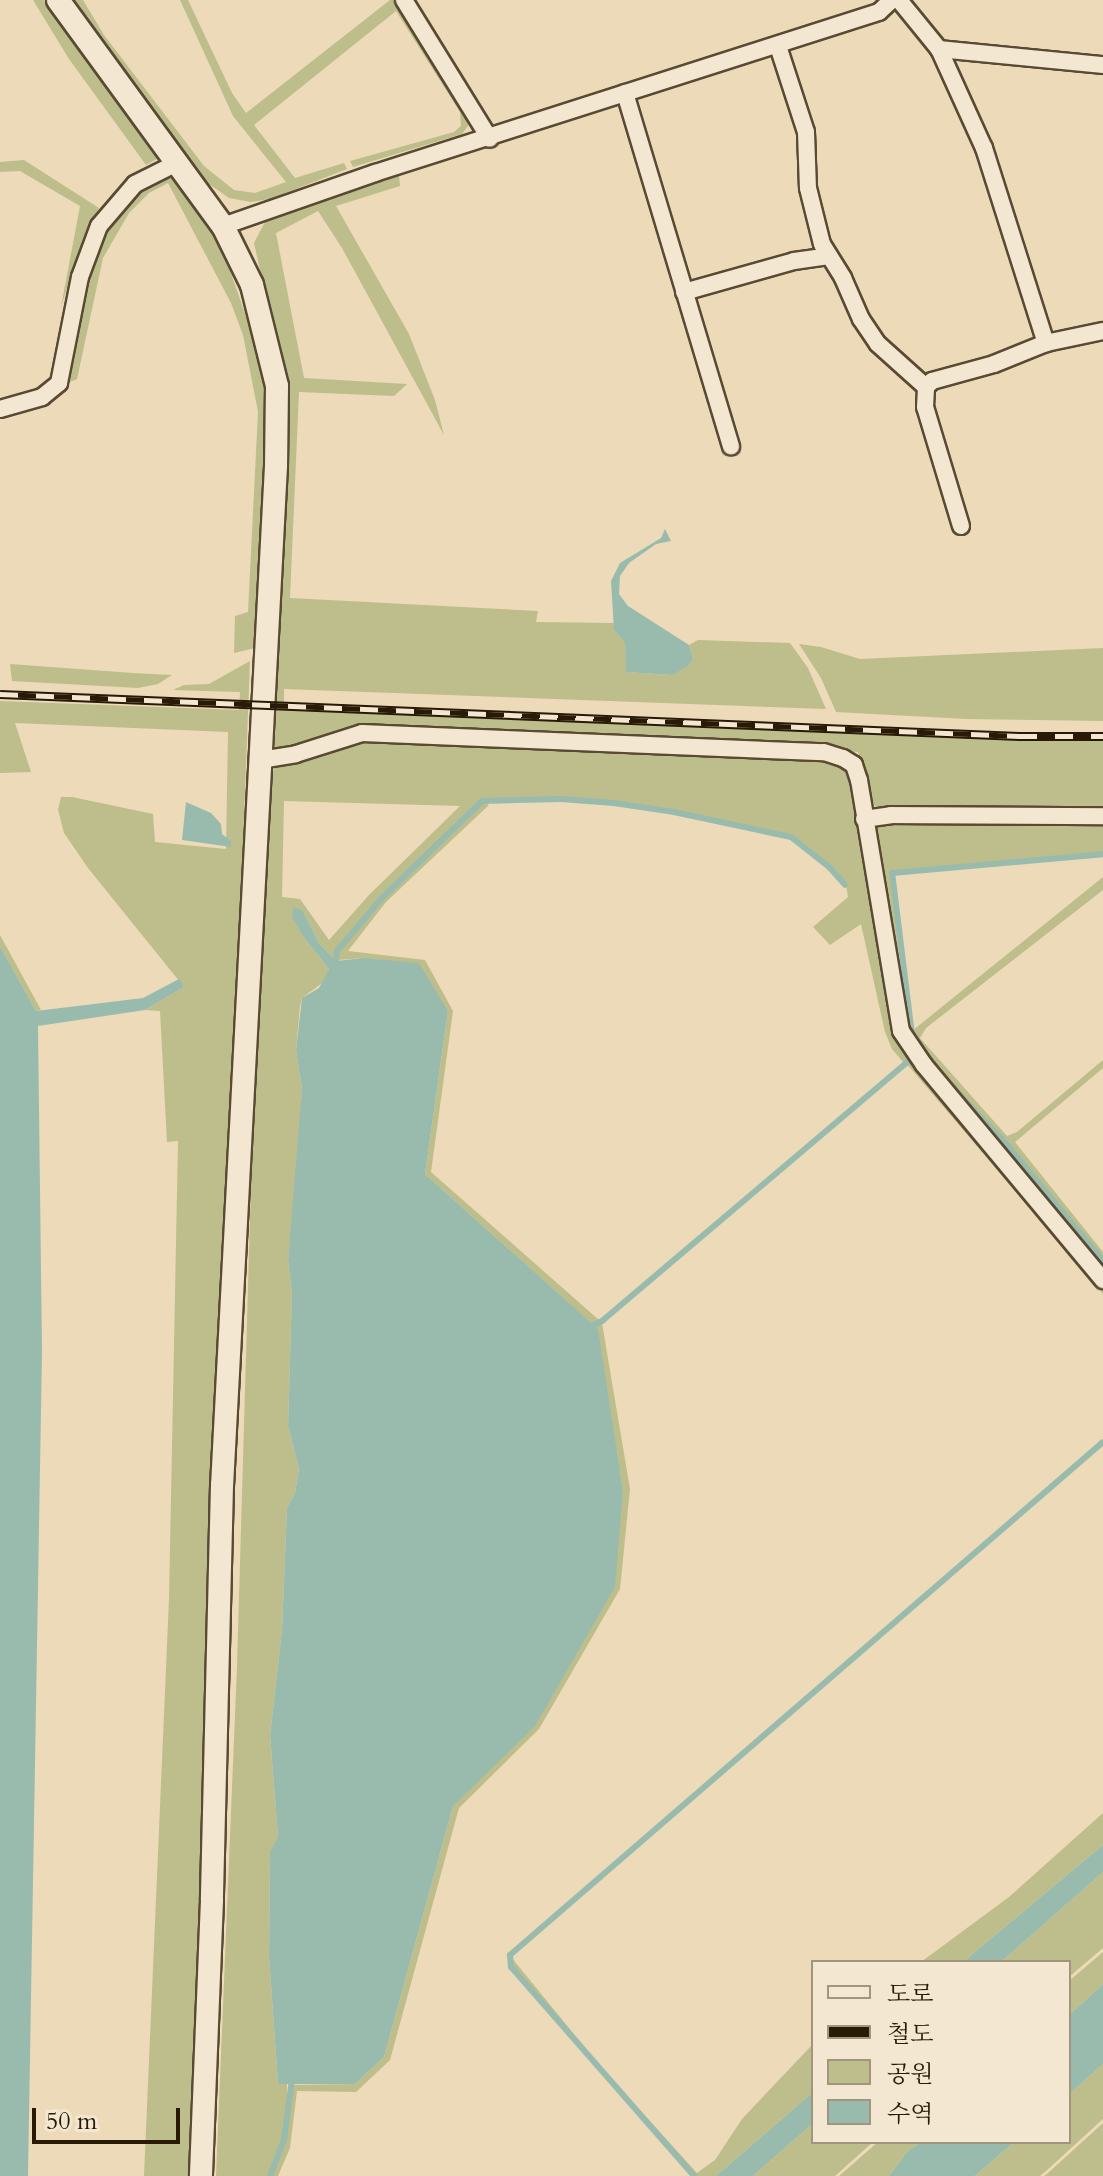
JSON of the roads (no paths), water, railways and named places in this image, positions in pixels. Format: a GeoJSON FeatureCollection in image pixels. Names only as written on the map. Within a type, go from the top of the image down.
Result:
{"type":"FeatureCollection","features":[{"type":"Feature","properties":{"kind":"street"},"geometry":{"type":"LineString","coordinates":[[58,0],[223,226],[252,285],[277,386],[276,466],[222,1485],[213,1884],[201,2176]]}},
{"type":"Feature","properties":{"kind":"street"},"geometry":{"type":"LineString","coordinates":[[404,0],[490,139]]}},
{"type":"Feature","properties":{"kind":"street"},"geometry":{"type":"LineString","coordinates":[[223,226],[274,206],[879,12],[892,0]]}},
{"type":"Feature","properties":{"kind":"street"},"geometry":{"type":"LineString","coordinates":[[899,0],[939,49],[984,148],[1046,343]]}},
{"type":"Feature","properties":{"kind":"street"},"geometry":{"type":"LineString","coordinates":[[778,46],[806,132],[812,209],[829,256],[843,278],[861,319],[878,344],[926,387]]}},
{"type":"Feature","properties":{"kind":"street"},"geometry":{"type":"LineString","coordinates":[[939,49],[1103,65]]}},
{"type":"Feature","properties":{"kind":"street"},"geometry":{"type":"LineString","coordinates":[[625,93],[731,446]]}},
{"type":"Feature","properties":{"kind":"street"},"geometry":{"type":"LineString","coordinates":[[0,409],[42,397],[59,383],[80,277],[99,226],[135,184],[177,163]]}},
{"type":"Feature","properties":{"kind":"street"},"geometry":{"type":"LineString","coordinates":[[684,292],[794,261],[829,256]]}},
{"type":"Feature","properties":{"kind":"street"},"geometry":{"type":"LineString","coordinates":[[961,526],[925,407],[926,387],[932,381],[994,364],[1046,343],[1103,331]]}},
{"type":"Feature","properties":{"kind":"street"},"geometry":{"type":"LineString","coordinates":[[260,760],[296,754],[362,733],[824,752],[834,753],[854,765],[901,1031],[924,1065],[1103,1280]]}},
{"type":"Feature","properties":{"kind":"street"},"geometry":{"type":"LineString","coordinates":[[864,819],[891,815],[1103,816]]}},
{"type":"Feature","properties":{"kind":"water"},"geometry":{"type":"Polygon","coordinates":[[[665,529],[671,541],[656,544],[629,563],[620,576],[619,594],[628,606],[689,645],[693,658],[688,666],[672,675],[626,672],[625,643],[614,630],[611,581],[620,563],[661,538],[665,529]]]}},
{"type":"Feature","properties":{"kind":"water"},"geometry":{"type":"Polygon","coordinates":[[[186,802],[211,813],[221,824],[222,834],[231,841],[231,847],[182,840],[186,802]]]}},
{"type":"Feature","properties":{"kind":"water"},"geometry":{"type":"Polygon","coordinates":[[[293,907],[303,911],[319,943],[336,961],[363,958],[419,963],[448,1011],[425,1174],[598,1329],[623,1491],[615,1587],[535,1726],[453,1806],[384,2057],[355,2084],[278,2084],[269,1956],[270,1852],[278,1836],[270,1735],[282,1630],[287,1508],[295,1493],[299,1469],[288,1426],[292,1293],[288,1261],[302,1089],[296,1050],[302,998],[319,988],[329,969],[292,917],[293,907]]]}},
{"type":"Feature","properties":{"kind":"water"},"geometry":{"type":"Polygon","coordinates":[[[0,946],[36,1011],[143,998],[179,979],[184,987],[145,1010],[38,1026],[42,1351],[28,2176],[0,2176],[0,946]]]}},
{"type":"Feature","properties":{"kind":"water"},"geometry":{"type":"Polygon","coordinates":[[[1103,1845],[1103,1872],[1003,1960],[965,1960],[1103,1845]]]}},
{"type":"Feature","properties":{"kind":"water"},"geometry":{"type":"Polygon","coordinates":[[[1103,1984],[1103,2064],[1071,2092],[1071,2013],[1103,1984]]]}},
{"type":"Feature","properties":{"kind":"water"},"geometry":{"type":"Polygon","coordinates":[[[811,2094],[811,2125],[753,2176],[716,2176],[811,2094]]]}},
{"type":"Feature","properties":{"kind":"water"},"geometry":{"type":"Polygon","coordinates":[[[918,2144],[1012,2144],[975,2176],[889,2176],[907,2152],[918,2144]]]}},
{"type":"Feature","properties":{"kind":"waterway"},"geometry":{"type":"LineString","coordinates":[[336,961],[337,951],[382,898],[482,801],[561,799],[614,803],[674,812],[791,837],[829,867],[845,885]]}},
{"type":"Feature","properties":{"kind":"waterway"},"geometry":{"type":"LineString","coordinates":[[912,1035],[892,873],[1103,854]]}},
{"type":"Feature","properties":{"kind":"waterway"},"geometry":{"type":"LineString","coordinates":[[587,1328],[602,1321],[909,1061]]}},
{"type":"Feature","properties":{"kind":"waterway"},"geometry":{"type":"LineString","coordinates":[[950,1085],[1008,1146],[1103,1261]]}},
{"type":"Feature","properties":{"kind":"waterway"},"geometry":{"type":"LineString","coordinates":[[694,2176],[511,1967],[510,1955],[1103,1442]]}},
{"type":"Feature","properties":{"kind":"waterway"},"geometry":{"type":"LineString","coordinates":[[270,2176],[284,2140],[292,2079]]}},
{"type":"Feature","properties":{"kind":"railway"},"geometry":{"type":"LineString","coordinates":[[0,694],[1019,736],[1103,736]]}}]}
